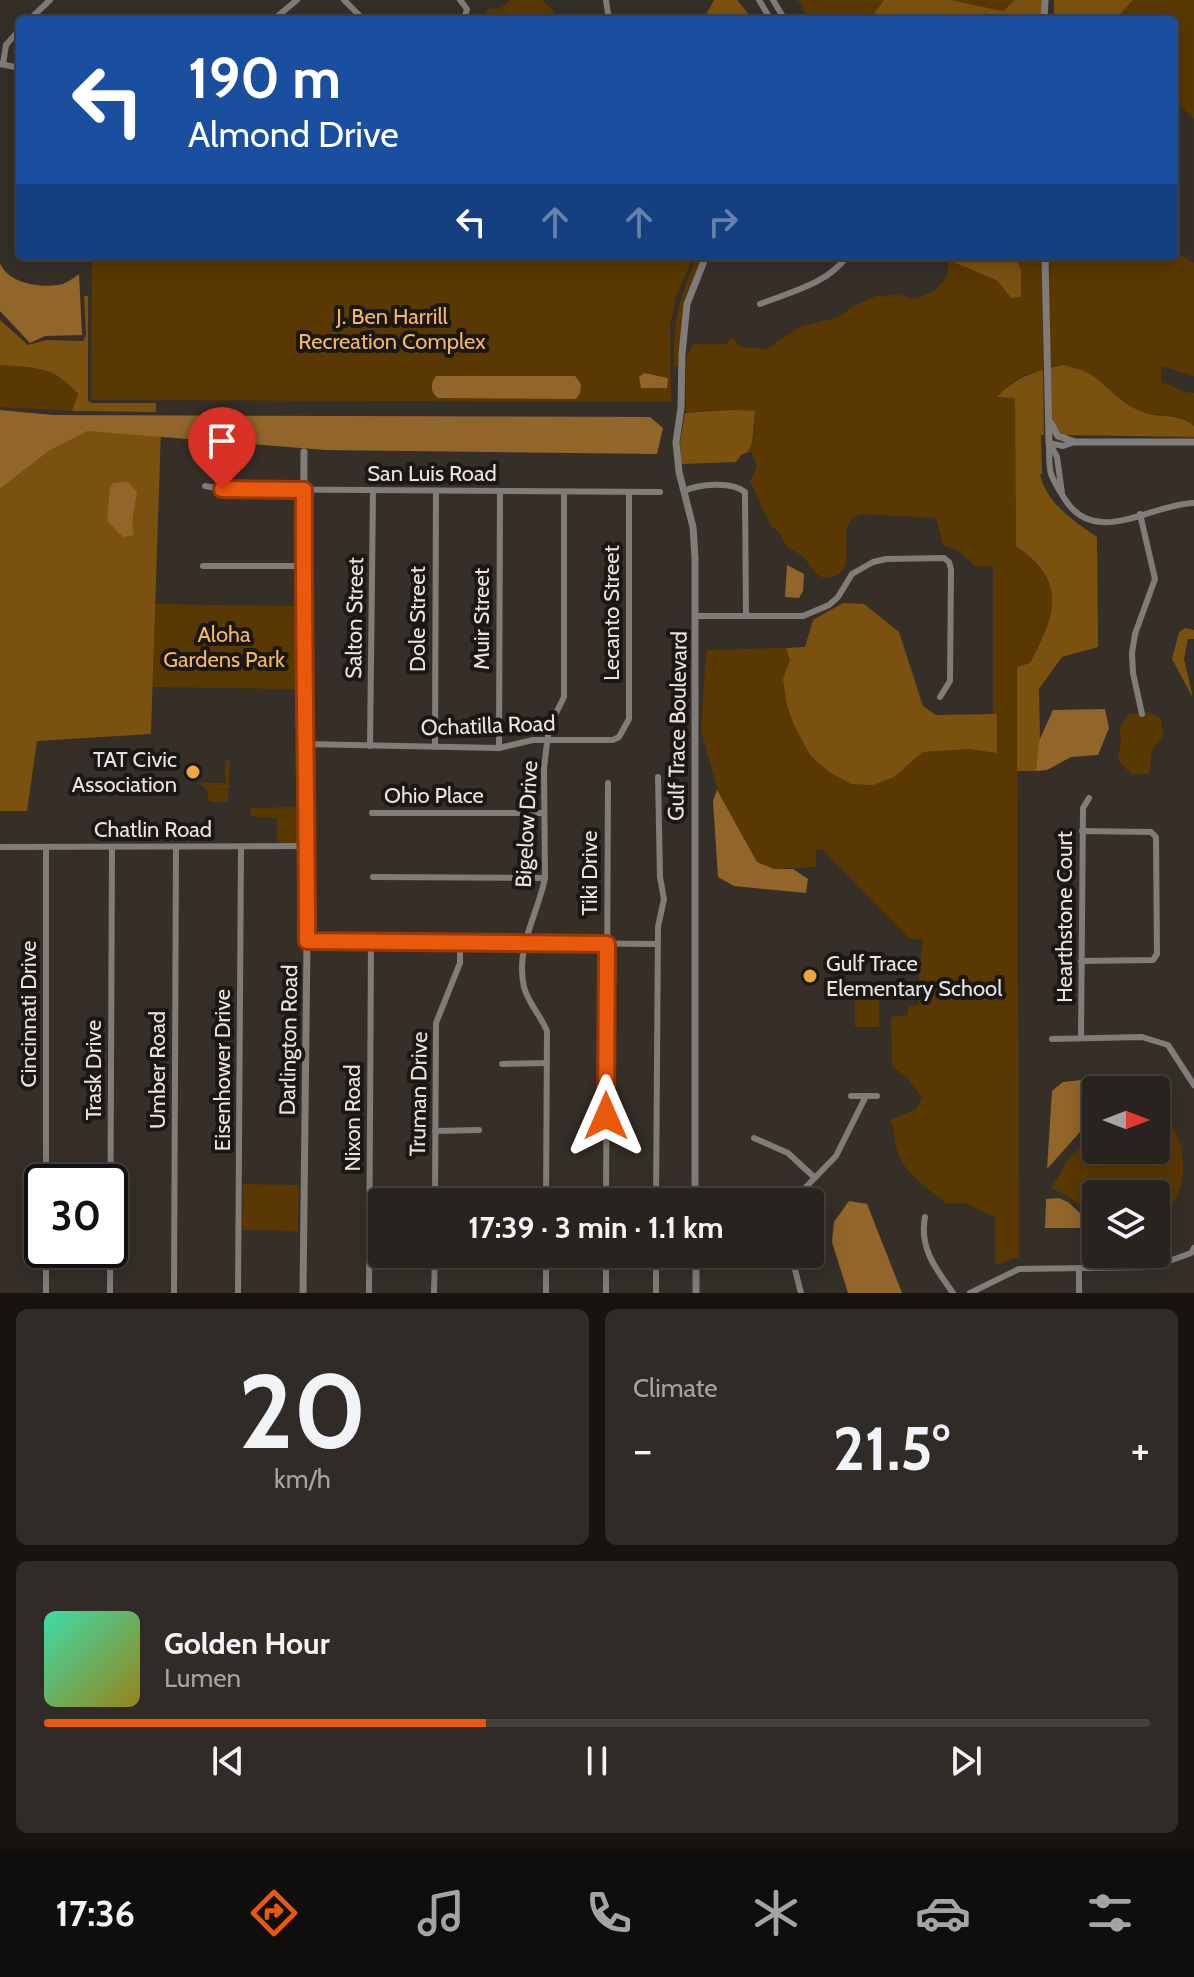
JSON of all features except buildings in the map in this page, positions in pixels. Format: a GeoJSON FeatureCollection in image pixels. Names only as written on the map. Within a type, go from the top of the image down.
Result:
{"type":"FeatureCollection","features":[{"type":"Feature","properties":{"kind":"street"},"geometry":{"type":"LineString","coordinates":[[33,16],[50,0]]}},
{"type":"Feature","properties":{"kind":"street"},"geometry":{"type":"LineString","coordinates":[[278,16],[297,0]]}},
{"type":"Feature","properties":{"kind":"street"},"geometry":{"type":"LineString","coordinates":[[344,0],[360,16]]}},
{"type":"Feature","properties":{"kind":"street"},"geometry":{"type":"LineString","coordinates":[[2,64],[6,45],[16,34]]}},
{"type":"Feature","properties":{"kind":"street","name":"Gulf Trace Boulevard"},"geometry":{"type":"LineString","coordinates":[[695,1188],[695,543],[676,458],[687,304],[704,260]]}},
{"type":"Feature","properties":{"kind":"street"},"geometry":{"type":"LineString","coordinates":[[760,304],[824,278],[838,269],[844,260]]}},
{"type":"Feature","properties":{"kind":"street"},"geometry":{"type":"LineString","coordinates":[[1045,260],[1049,473],[1056,488],[1075,512],[1090,521],[1105,523],[1194,503]]}},
{"type":"Feature","properties":{"kind":"street"},"geometry":{"type":"LineString","coordinates":[[1047,414],[1054,432],[1075,442],[1194,442]]}},
{"type":"Feature","properties":{"kind":"street"},"geometry":{"type":"LineString","coordinates":[[1049,443],[1063,446],[1075,442]]}},
{"type":"Feature","properties":{"kind":"street"},"geometry":{"type":"LineString","coordinates":[[1049,443],[1057,457],[1063,494]]}},
{"type":"Feature","properties":{"kind":"street"},"geometry":{"type":"LineString","coordinates":[[1057,457],[1063,446]]}},
{"type":"Feature","properties":{"kind":"street","name":"Darlington Road"},"geometry":{"type":"LineString","coordinates":[[303,1293],[307,941],[304,452]]}},
{"type":"Feature","properties":{"kind":"street","name":"San Luis Road"},"geometry":{"type":"LineString","coordinates":[[205,486],[222,489],[660,492]]}},
{"type":"Feature","properties":{"kind":"street"},"geometry":{"type":"LineString","coordinates":[[684,491],[697,486],[736,486],[745,492],[746,615]]}},
{"type":"Feature","properties":{"kind":"street","name":"Salton Street"},"geometry":{"type":"LineString","coordinates":[[370,746],[373,490]]}},
{"type":"Feature","properties":{"kind":"street","name":"Dole Street"},"geometry":{"type":"LineString","coordinates":[[435,747],[436,491]]}},
{"type":"Feature","properties":{"kind":"street","name":"Muir Street"},"geometry":{"type":"LineString","coordinates":[[499,748],[500,491]]}},
{"type":"Feature","properties":{"kind":"street","name":"Bigelow Drive"},"geometry":{"type":"LineString","coordinates":[[546,1188],[547,1031],[524,986],[525,944],[545,878],[544,768],[552,718],[564,697],[564,492]]}},
{"type":"Feature","properties":{"kind":"street","name":"Lecanto Street"},"geometry":{"type":"LineString","coordinates":[[623,733],[629,719],[629,492]]}},
{"type":"Feature","properties":{"kind":"street"},"geometry":{"type":"LineString","coordinates":[[1140,514],[1155,579],[1135,634],[1132,653],[1142,714]]}},
{"type":"Feature","properties":{"kind":"street"},"geometry":{"type":"LineString","coordinates":[[696,616],[803,616],[829,605],[838,597],[852,574],[873,562],[944,558],[951,569],[950,681],[940,697]]}},
{"type":"Feature","properties":{"kind":"street"},"geometry":{"type":"LineString","coordinates":[[203,566],[304,566]]}},
{"type":"Feature","properties":{"kind":"street","name":"Ochatilla Road"},"geometry":{"type":"LineString","coordinates":[[304,744],[499,748],[533,740],[613,740],[623,733]]}},
{"type":"Feature","properties":{"kind":"street"},"geometry":{"type":"LineString","coordinates":[[656,1188],[657,944],[664,899],[660,877],[658,777]]}},
{"type":"Feature","properties":{"kind":"street","name":"Tiki Drive"},"geometry":{"type":"LineString","coordinates":[[606,1188],[608,783]]}},
{"type":"Feature","properties":{"kind":"street","name":"Hearthstone Court"},"geometry":{"type":"LineString","coordinates":[[1081,1038],[1082,831],[1083,808],[1089,798]]}},
{"type":"Feature","properties":{"kind":"street","name":"Ohio Place"},"geometry":{"type":"LineString","coordinates":[[372,813],[543,813]]}},
{"type":"Feature","properties":{"kind":"street"},"geometry":{"type":"LineString","coordinates":[[1081,961],[1153,960],[1157,954],[1156,837],[1151,832],[1082,831]]}},
{"type":"Feature","properties":{"kind":"street","name":"Chatlin Road"},"geometry":{"type":"LineString","coordinates":[[0,847],[307,846]]}},
{"type":"Feature","properties":{"kind":"street","name":"Cincinnati Drive"},"geometry":{"type":"LineString","coordinates":[[46,847],[46,1164]]}},
{"type":"Feature","properties":{"kind":"street","name":"Trask Drive"},"geometry":{"type":"LineString","coordinates":[[110,1293],[112,847]]}},
{"type":"Feature","properties":{"kind":"street","name":"Umber Road"},"geometry":{"type":"LineString","coordinates":[[174,1293],[176,847]]}},
{"type":"Feature","properties":{"kind":"street","name":"Eisenhower Drive"},"geometry":{"type":"LineString","coordinates":[[238,1293],[241,847]]}},
{"type":"Feature","properties":{"kind":"street"},"geometry":{"type":"LineString","coordinates":[[373,877],[545,878]]}},
{"type":"Feature","properties":{"kind":"street"},"geometry":{"type":"LineString","coordinates":[[307,941],[657,944]]}},
{"type":"Feature","properties":{"kind":"street","name":"Nixon Road"},"geometry":{"type":"LineString","coordinates":[[369,1293],[371,943]]}},
{"type":"Feature","properties":{"kind":"street","name":"Truman Drive"},"geometry":{"type":"LineString","coordinates":[[435,1188],[436,1023],[456,978],[460,944]]}},
{"type":"Feature","properties":{"kind":"street"},"geometry":{"type":"LineString","coordinates":[[1052,1039],[1142,1037],[1168,1045],[1194,1085]]}},
{"type":"Feature","properties":{"kind":"street"},"geometry":{"type":"LineString","coordinates":[[1184,1066],[1194,1060]]}},
{"type":"Feature","properties":{"kind":"street"},"geometry":{"type":"LineString","coordinates":[[502,1064],[547,1063]]}},
{"type":"Feature","properties":{"kind":"street"},"geometry":{"type":"LineString","coordinates":[[851,1096],[877,1096]]}},
{"type":"Feature","properties":{"kind":"street"},"geometry":{"type":"LineString","coordinates":[[805,1188],[836,1156],[866,1096]]}},
{"type":"Feature","properties":{"kind":"street"},"geometry":{"type":"LineString","coordinates":[[435,1131],[479,1130]]}},
{"type":"Feature","properties":{"kind":"street"},"geometry":{"type":"LineString","coordinates":[[754,1138],[788,1153],[815,1178]]}},
{"type":"Feature","properties":{"kind":"street"},"geometry":{"type":"LineString","coordinates":[[925,1217],[922,1233],[930,1261],[953,1293]]}},
{"type":"Feature","properties":{"kind":"street"},"geometry":{"type":"LineString","coordinates":[[970,1293],[1019,1269],[1153,1267],[1193,1253]]}},
{"type":"Feature","properties":{"kind":"street"},"geometry":{"type":"LineString","coordinates":[[46,1268],[46,1293]]}},
{"type":"Feature","properties":{"kind":"street"},"geometry":{"type":"LineString","coordinates":[[434,1293],[435,1268]]}},
{"type":"Feature","properties":{"kind":"street"},"geometry":{"type":"LineString","coordinates":[[546,1268],[546,1293]]}},
{"type":"Feature","properties":{"kind":"street"},"geometry":{"type":"LineString","coordinates":[[606,1268],[606,1293]]}},
{"type":"Feature","properties":{"kind":"street"},"geometry":{"type":"LineString","coordinates":[[656,1268],[656,1293]]}},
{"type":"Feature","properties":{"kind":"street"},"geometry":{"type":"LineString","coordinates":[[696,1268],[696,1293]]}},
{"type":"Feature","properties":{"kind":"street"},"geometry":{"type":"LineString","coordinates":[[795,1268],[801,1293]]}},
{"type":"Feature","properties":{"kind":"street"},"geometry":{"type":"LineString","coordinates":[[1079,1269],[1079,1293]]}},
{"type":"Feature","properties":{"kind":"green space"},"geometry":{"type":"Polygon","coordinates":[[[511,0],[542,0],[553,10],[554,16],[484,16],[488,9],[500,8],[511,0]]]}},
{"type":"Feature","properties":{"kind":"green space"},"geometry":{"type":"Polygon","coordinates":[[[798,0],[884,0],[872,16],[807,16],[798,0]]]}},
{"type":"Feature","properties":{"kind":"green space"},"geometry":{"type":"Polygon","coordinates":[[[950,0],[1015,0],[1003,11],[950,0]]]}},
{"type":"Feature","properties":{"kind":"green space"},"geometry":{"type":"Polygon","coordinates":[[[1133,0],[1194,0],[1194,119],[1178,104],[1178,16],[1119,16],[1133,0]]]}},
{"type":"Feature","properties":{"kind":"green space"},"geometry":{"type":"Polygon","coordinates":[[[1178,253],[1194,263],[1194,376],[1161,366],[1161,382],[1194,393],[1194,426],[1177,417],[1134,408],[1077,368],[1050,368],[1049,260],[1178,260],[1178,253]]]}},
{"type":"Feature","properties":{"kind":"green space","name":"J. Ben Harrill Recreation Complex"},"geometry":{"type":"Polygon","coordinates":[[[92,260],[692,260],[676,296],[670,328],[671,402],[91,400],[92,260]]]}},
{"type":"Feature","properties":{"kind":"green space"},"geometry":{"type":"Polygon","coordinates":[[[695,260],[700,260],[683,304],[679,367],[674,367],[678,310],[695,260]]]}},
{"type":"Feature","properties":{"kind":"green space"},"geometry":{"type":"Polygon","coordinates":[[[949,260],[998,281],[1011,297],[1021,270],[1016,260],[1042,260],[1043,370],[1024,375],[1007,386],[1015,397],[1016,546],[1044,573],[1052,600],[1046,629],[1030,663],[1017,667],[1019,1257],[995,1265],[995,1217],[964,1203],[947,1204],[915,1177],[900,1158],[890,1120],[916,1109],[922,1098],[908,1079],[892,1066],[891,1017],[907,1015],[909,1007],[919,1004],[923,940],[910,939],[822,849],[816,851],[816,867],[774,869],[757,862],[720,799],[701,730],[706,650],[786,648],[790,660],[787,706],[810,755],[905,768],[923,752],[969,749],[997,752],[997,714],[993,714],[993,567],[975,566],[960,552],[943,545],[936,518],[861,514],[853,518],[847,530],[844,569],[828,578],[819,575],[771,527],[750,481],[757,467],[752,453],[748,452],[755,412],[686,412],[686,360],[693,344],[727,344],[732,337],[741,347],[767,349],[799,327],[839,317],[853,306],[876,296],[899,295],[915,299],[935,291],[947,276],[949,260]]]}},
{"type":"Feature","properties":{"kind":"green space"},"geometry":{"type":"Polygon","coordinates":[[[0,365],[34,368],[60,378],[78,394],[72,411],[0,407],[0,365]]]}},
{"type":"Feature","properties":{"kind":"green space","name":"Aloha Gardens Park"},"geometry":{"type":"Polygon","coordinates":[[[155,604],[295,606],[295,689],[153,687],[155,604]]]}},
{"type":"Feature","properties":{"kind":"green space"},"geometry":{"type":"Polygon","coordinates":[[[1150,712],[1161,719],[1164,735],[1152,750],[1149,774],[1131,774],[1118,760],[1119,727],[1129,714],[1150,712]]]}},
{"type":"Feature","properties":{"kind":"green space"},"geometry":{"type":"Polygon","coordinates":[[[225,760],[230,761],[229,789],[209,789],[228,790],[228,802],[211,802],[207,789],[197,783],[226,783],[225,760]]]}},
{"type":"Feature","properties":{"kind":"green space"},"geometry":{"type":"Polygon","coordinates":[[[296,807],[303,812],[304,837],[298,843],[277,841],[277,818],[251,816],[250,808],[296,807]]]}},
{"type":"Feature","properties":{"kind":"green space"},"geometry":{"type":"Polygon","coordinates":[[[855,991],[879,991],[879,1027],[855,1027],[855,991]]]}},
{"type":"Feature","properties":{"kind":"green space"},"geometry":{"type":"Polygon","coordinates":[[[1170,1122],[1183,1157],[1180,1188],[1170,1207],[1170,1180],[1082,1180],[1082,1206],[1050,1188],[1069,1158],[1082,1146],[1082,1164],[1170,1164],[1170,1122]]]}},
{"type":"Feature","properties":{"kind":"green space"},"geometry":{"type":"Polygon","coordinates":[[[243,1184],[299,1185],[298,1231],[242,1230],[243,1184]]]}},
{"type":"Feature","properties":{"kind":"shaded area"},"geometry":{"type":"Polygon","coordinates":[[[714,0],[737,0],[751,16],[705,16],[714,0]]]}},
{"type":"Feature","properties":{"kind":"shaded area"},"geometry":{"type":"Polygon","coordinates":[[[884,0],[950,0],[1003,11],[1015,0],[1041,0],[1041,16],[872,16],[884,0]]]}},
{"type":"Feature","properties":{"kind":"shaded area"},"geometry":{"type":"Polygon","coordinates":[[[1054,0],[1133,0],[1119,16],[1054,16],[1054,0]]]}},
{"type":"Feature","properties":{"kind":"shaded area"},"geometry":{"type":"Polygon","coordinates":[[[949,260],[1016,260],[1021,270],[1021,297],[1011,298],[998,281],[949,260]]]}},
{"type":"Feature","properties":{"kind":"shaded area"},"geometry":{"type":"Polygon","coordinates":[[[0,263],[10,276],[36,285],[63,284],[79,274],[82,335],[45,336],[30,343],[0,311],[0,263]]]}},
{"type":"Feature","properties":{"kind":"shaded area"},"geometry":{"type":"Polygon","coordinates":[[[84,296],[88,296],[88,400],[91,403],[156,403],[156,412],[72,411],[78,394],[60,378],[43,370],[0,365],[0,320],[28,345],[46,340],[83,341],[86,335],[84,296]]]}},
{"type":"Feature","properties":{"kind":"shaded area"},"geometry":{"type":"Polygon","coordinates":[[[1063,365],[1090,374],[1138,410],[1188,422],[1194,426],[1194,437],[1064,435],[1054,422],[1049,395],[1050,368],[1063,365]]]}},
{"type":"Feature","properties":{"kind":"shaded area"},"geometry":{"type":"Polygon","coordinates":[[[1043,370],[1044,435],[1041,435],[1040,474],[1055,502],[1070,518],[1097,537],[1098,647],[1062,657],[1039,689],[1040,737],[1036,771],[1017,771],[1017,667],[1030,663],[1046,629],[1052,600],[1044,573],[1033,559],[1016,546],[1015,398],[997,397],[1018,380],[1043,370]]]}},
{"type":"Feature","properties":{"kind":"shaded area"},"geometry":{"type":"Polygon","coordinates":[[[644,373],[668,378],[667,388],[641,388],[639,377],[644,373]]]}},
{"type":"Feature","properties":{"kind":"shaded area"},"geometry":{"type":"Polygon","coordinates":[[[436,376],[575,376],[581,384],[576,399],[438,398],[432,388],[436,376]]]}},
{"type":"Feature","properties":{"kind":"shaded area"},"geometry":{"type":"Polygon","coordinates":[[[0,410],[53,415],[650,417],[663,428],[657,454],[325,450],[88,431],[49,451],[0,489],[0,410]]]}},
{"type":"Feature","properties":{"kind":"shaded area"},"geometry":{"type":"Polygon","coordinates":[[[755,411],[752,443],[748,452],[736,462],[681,464],[680,442],[685,413],[755,411]]]}},
{"type":"Feature","properties":{"kind":"shaded area"},"geometry":{"type":"Polygon","coordinates":[[[161,428],[151,734],[37,741],[27,811],[0,811],[0,489],[49,451],[88,431],[161,428]]]}},
{"type":"Feature","properties":{"kind":"shaded area"},"geometry":{"type":"Polygon","coordinates":[[[128,482],[137,492],[132,522],[134,535],[123,537],[107,521],[110,488],[113,483],[128,482]]]}},
{"type":"Feature","properties":{"kind":"shaded area"},"geometry":{"type":"Polygon","coordinates":[[[787,565],[804,574],[803,591],[799,598],[785,597],[787,565]]]}},
{"type":"Feature","properties":{"kind":"shaded area"},"geometry":{"type":"Polygon","coordinates":[[[843,603],[864,604],[899,632],[923,706],[936,715],[997,714],[997,753],[969,749],[923,752],[894,777],[873,785],[851,784],[829,772],[810,755],[787,706],[783,679],[790,660],[786,648],[805,647],[813,620],[843,603]]]}},
{"type":"Feature","properties":{"kind":"shaded area"},"geometry":{"type":"Polygon","coordinates":[[[1185,628],[1194,630],[1194,639],[1188,639],[1184,659],[1193,698],[1172,659],[1179,632],[1185,628]]]}},
{"type":"Feature","properties":{"kind":"shaded area"},"geometry":{"type":"Polygon","coordinates":[[[1105,709],[1109,728],[1098,755],[1071,757],[1047,770],[1036,771],[1039,741],[1053,710],[1105,709]]]}},
{"type":"Feature","properties":{"kind":"shaded area"},"geometry":{"type":"Polygon","coordinates":[[[717,790],[757,862],[774,869],[793,869],[808,879],[806,893],[734,886],[718,877],[713,801],[717,790]]]}},
{"type":"Feature","properties":{"kind":"shaded area"},"geometry":{"type":"Polygon","coordinates":[[[1082,1080],[1082,1130],[1047,1169],[1052,1091],[1063,1082],[1082,1080]]]}},
{"type":"Feature","properties":{"kind":"shaded area"},"geometry":{"type":"Polygon","coordinates":[[[1059,1198],[1068,1202],[1082,1215],[1082,1228],[1045,1228],[1046,1199],[1059,1198]]]}},
{"type":"Feature","properties":{"kind":"shaded area"},"geometry":{"type":"Polygon","coordinates":[[[849,1201],[867,1204],[902,1293],[848,1293],[832,1242],[834,1222],[849,1201]]]}},
{"type":"Feature","properties":{"kind":"place","name":"TAT Civic Association"},"geometry":{"type":"Point","coordinates":[193,772]}},
{"type":"Feature","properties":{"kind":"place","name":"Gulf Trace Elementary School"},"geometry":{"type":"Point","coordinates":[810,976]}},
{"type":"Feature","properties":{"kind":"route"},"geometry":{"type":"LineString","coordinates":[[222,489],[304,490],[307,941],[607,944],[606,1116]]}}]}
